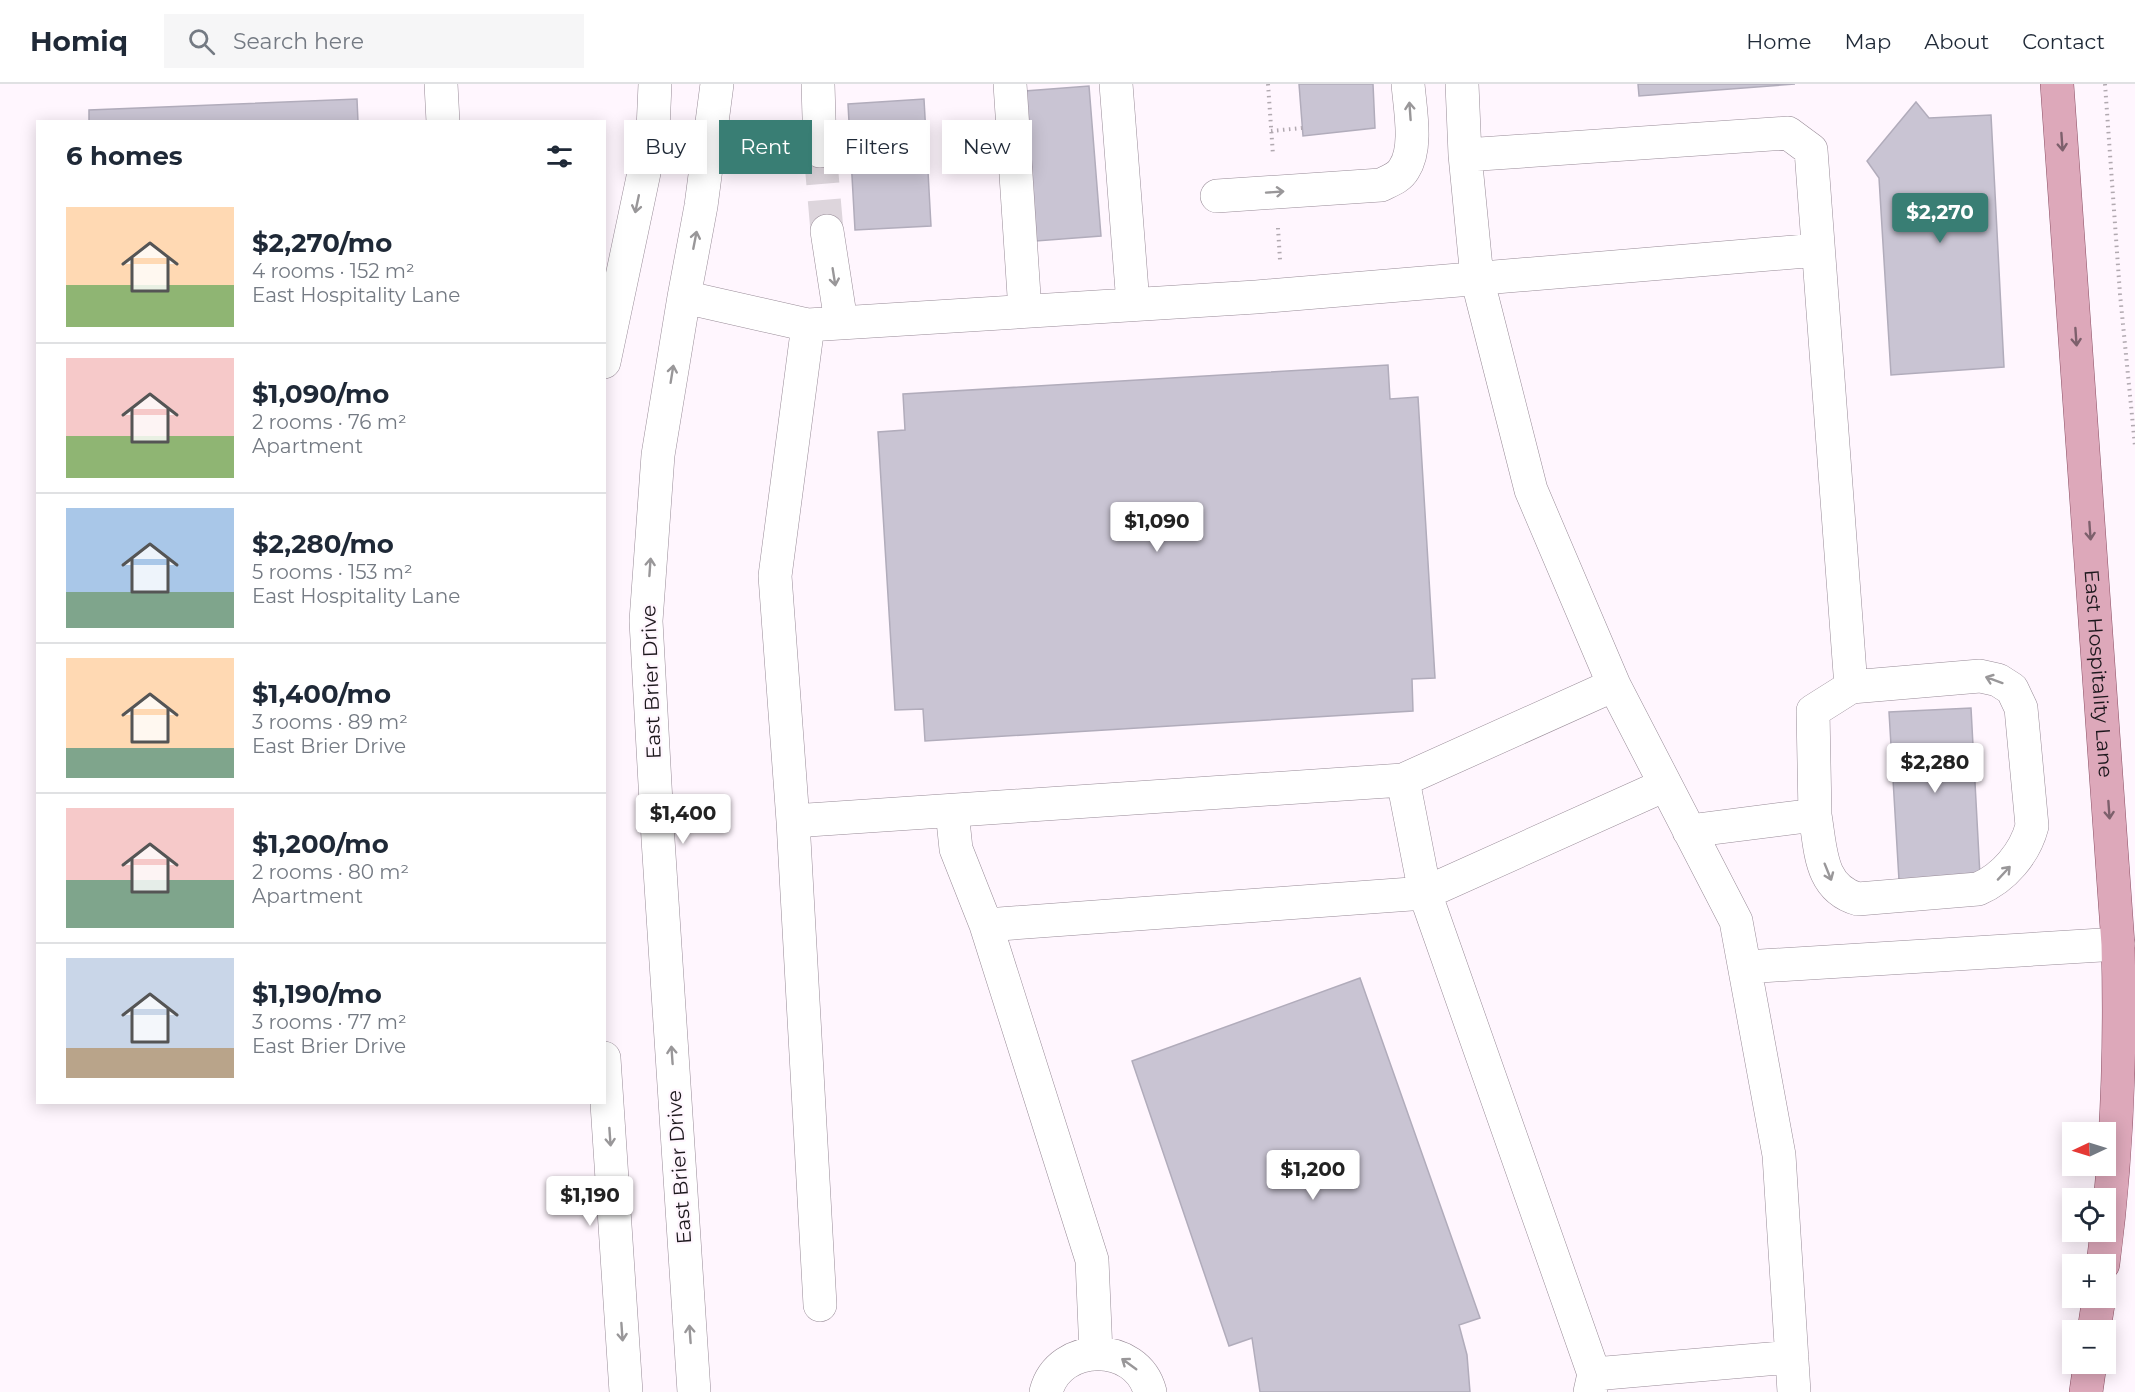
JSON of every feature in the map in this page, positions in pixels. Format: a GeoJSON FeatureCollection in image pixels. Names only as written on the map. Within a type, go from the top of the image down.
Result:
{"type":"FeatureCollection","features":[{"type":"Feature","properties":{"kind":"main road","name":"East Hospitality Lane"},"geometry":{"type":"LineString","coordinates":[[2057,84],[2118,944],[2119,1071],[2113,1173],[2104,1254]]}},
{"type":"Feature","properties":{"kind":"main road"},"geometry":{"type":"LineString","coordinates":[[2086,1392],[2089,1374]]}},
{"type":"Feature","properties":{"kind":"street"},"geometry":{"type":"LineString","coordinates":[[441,84],[443,120]]}},
{"type":"Feature","properties":{"kind":"street"},"geometry":{"type":"LineString","coordinates":[[606,353],[653,130],[655,84]]}},
{"type":"Feature","properties":{"kind":"street","name":"East Brier Drive"},"geometry":{"type":"LineString","coordinates":[[694,1392],[657,839],[646,621],[658,455],[684,297],[702,206],[717,84]]}},
{"type":"Feature","properties":{"kind":"street"},"geometry":{"type":"LineString","coordinates":[[818,84],[820,151]]}},
{"type":"Feature","properties":{"kind":"street"},"geometry":{"type":"LineString","coordinates":[[1010,84],[1025,311]]}},
{"type":"Feature","properties":{"kind":"street"},"geometry":{"type":"LineString","coordinates":[[1116,84],[1133,304]]}},
{"type":"Feature","properties":{"kind":"street"},"geometry":{"type":"LineString","coordinates":[[1217,196],[1381,185],[1395,179],[1404,170],[1412,150],[1408,84]]}},
{"type":"Feature","properties":{"kind":"street"},"geometry":{"type":"LineString","coordinates":[[1462,84],[1465,155],[1477,278],[1531,490],[1614,685],[1736,921],[1779,1155],[1794,1392]]}},
{"type":"Feature","properties":{"kind":"street"},"geometry":{"type":"LineString","coordinates":[[1465,155],[1788,133],[1811,150],[1851,687]]}},
{"type":"Feature","properties":{"kind":"street"},"geometry":{"type":"LineString","coordinates":[[827,231],[841,322]]}},
{"type":"Feature","properties":{"kind":"street"},"geometry":{"type":"LineString","coordinates":[[684,297],[808,325],[1256,297],[1818,250]]}},
{"type":"Feature","properties":{"kind":"street"},"geometry":{"type":"LineString","coordinates":[[808,325],[775,576],[792,821],[820,1305]]}},
{"type":"Feature","properties":{"kind":"street"},"geometry":{"type":"LineString","coordinates":[[1980,676],[1998,680],[2012,689],[2021,708],[2032,826],[2029,838],[2007,871],[1994,883],[1978,890],[1858,899],[1846,896],[1834,886],[1826,872],[1815,815],[1813,711],[1851,687],[1980,676]]}},
{"type":"Feature","properties":{"kind":"street"},"geometry":{"type":"LineString","coordinates":[[792,821],[1403,780],[1614,685]]}},
{"type":"Feature","properties":{"kind":"street"},"geometry":{"type":"LineString","coordinates":[[1403,780],[1425,893],[1592,1383],[1792,1357]]}},
{"type":"Feature","properties":{"kind":"street"},"geometry":{"type":"LineString","coordinates":[[986,925],[1425,893],[1665,785]]}},
{"type":"Feature","properties":{"kind":"street"},"geometry":{"type":"LineString","coordinates":[[952,811],[956,849],[986,925],[1092,1260],[1096,1353]]}},
{"type":"Feature","properties":{"kind":"street"},"geometry":{"type":"LineString","coordinates":[[1689,831],[1815,815]]}},
{"type":"Feature","properties":{"kind":"street"},"geometry":{"type":"LineString","coordinates":[[1745,967],[2118,944]]}},
{"type":"Feature","properties":{"kind":"street"},"geometry":{"type":"LineString","coordinates":[[606,1088],[626,1392]]}},
{"type":"Feature","properties":{"kind":"street"},"geometry":{"type":"LineString","coordinates":[[1046,1392],[1058,1370],[1076,1357],[1096,1353],[1117,1356],[1136,1367],[1148,1384],[1150,1392]]}},
{"type":"Feature","properties":{"kind":"path"},"geometry":{"type":"LineString","coordinates":[[2105,84],[2120,294],[2135,446]]}},
{"type":"Feature","properties":{"kind":"path"},"geometry":{"type":"LineString","coordinates":[[1271,131],[1302,128]]}},
{"type":"Feature","properties":{"kind":"building"},"geometry":{"type":"Polygon","coordinates":[[[1299,84],[1373,84],[1375,128],[1303,136],[1299,84]]]}},
{"type":"Feature","properties":{"kind":"building"},"geometry":{"type":"Polygon","coordinates":[[[1638,84],[1795,84],[1639,96],[1638,84]]]}},
{"type":"Feature","properties":{"kind":"building"},"geometry":{"type":"Polygon","coordinates":[[[1089,86],[1101,236],[1036,241],[1031,174],[1032,120],[1027,120],[1025,91],[1089,86]]]}},
{"type":"Feature","properties":{"kind":"building"},"geometry":{"type":"Polygon","coordinates":[[[357,99],[358,120],[89,120],[89,110],[357,99]]]}},
{"type":"Feature","properties":{"kind":"building"},"geometry":{"type":"Polygon","coordinates":[[[924,99],[925,120],[849,120],[848,104],[924,99]]]}},
{"type":"Feature","properties":{"kind":"building"},"geometry":{"type":"Polygon","coordinates":[[[1916,102],[1929,118],[1991,115],[2004,367],[1891,375],[1879,178],[1867,161],[1916,102]]]}},
{"type":"Feature","properties":{"kind":"building"},"geometry":{"type":"Polygon","coordinates":[[[852,174],[928,174],[931,226],[855,230],[852,174]]]}},
{"type":"Feature","properties":{"kind":"building"},"geometry":{"type":"Polygon","coordinates":[[[1388,365],[1390,399],[1418,397],[1435,678],[1412,679],[1413,711],[925,741],[923,709],[895,710],[878,432],[905,430],[903,394],[1388,365]]]}},
{"type":"Feature","properties":{"kind":"building"},"geometry":{"type":"Polygon","coordinates":[[[1971,708],[1980,876],[1899,880],[1889,712],[1971,708]]]}},
{"type":"Feature","properties":{"kind":"building"},"geometry":{"type":"Polygon","coordinates":[[[1360,978],[1480,1318],[1459,1325],[1467,1355],[1470,1392],[1260,1392],[1252,1338],[1229,1346],[1132,1061],[1360,978]]]}},
{"type":"Feature","properties":{"kind":"tunnel"},"geometry":{"type":"LineString","coordinates":[[820,151],[827,231]]}}]}
